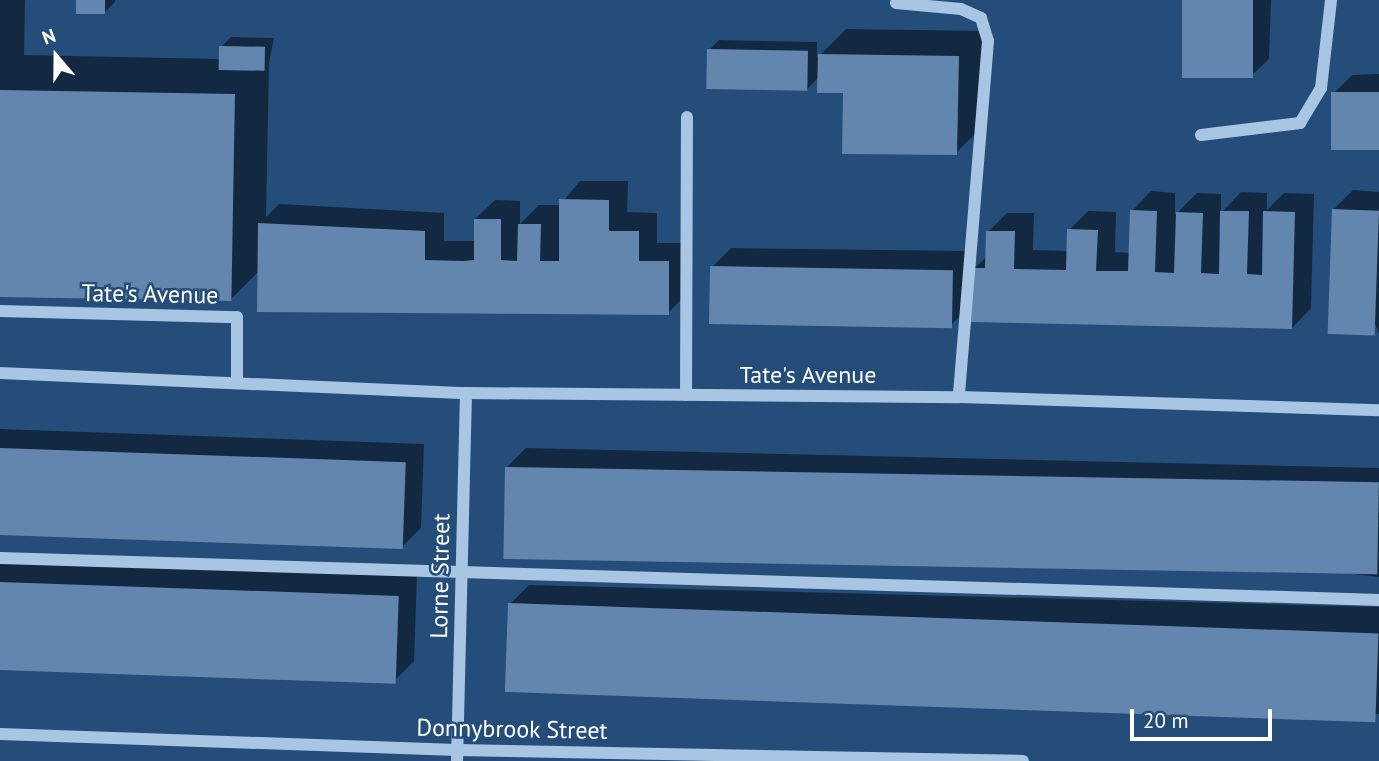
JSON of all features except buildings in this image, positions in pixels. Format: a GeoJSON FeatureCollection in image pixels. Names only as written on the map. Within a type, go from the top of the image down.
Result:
{"type":"FeatureCollection","features":[{"type":"Feature","properties":{"kind":"street"},"geometry":{"type":"LineString","coordinates":[[1201,135],[1300,123],[1321,88],[1331,0]]}},
{"type":"Feature","properties":{"kind":"street"},"geometry":{"type":"LineString","coordinates":[[896,4],[961,9],[981,18],[988,41],[959,397]]}},
{"type":"Feature","properties":{"kind":"street"},"geometry":{"type":"LineString","coordinates":[[686,395],[687,117]]}},
{"type":"Feature","properties":{"kind":"street","name":"Tate's Avenue"},"geometry":{"type":"LineString","coordinates":[[0,311],[237,317],[237,380]]}},
{"type":"Feature","properties":{"kind":"street","name":"Tate's Avenue"},"geometry":{"type":"LineString","coordinates":[[0,373],[237,380],[466,393],[959,397],[1379,410]]}},
{"type":"Feature","properties":{"kind":"street","name":"Lorne Street"},"geometry":{"type":"LineString","coordinates":[[457,755],[466,393]]}},
{"type":"Feature","properties":{"kind":"street"},"geometry":{"type":"LineString","coordinates":[[0,558],[1379,600]]}},
{"type":"Feature","properties":{"kind":"street","name":"Donnybrook Street"},"geometry":{"type":"LineString","coordinates":[[0,734],[457,755],[1023,761]]}}]}
